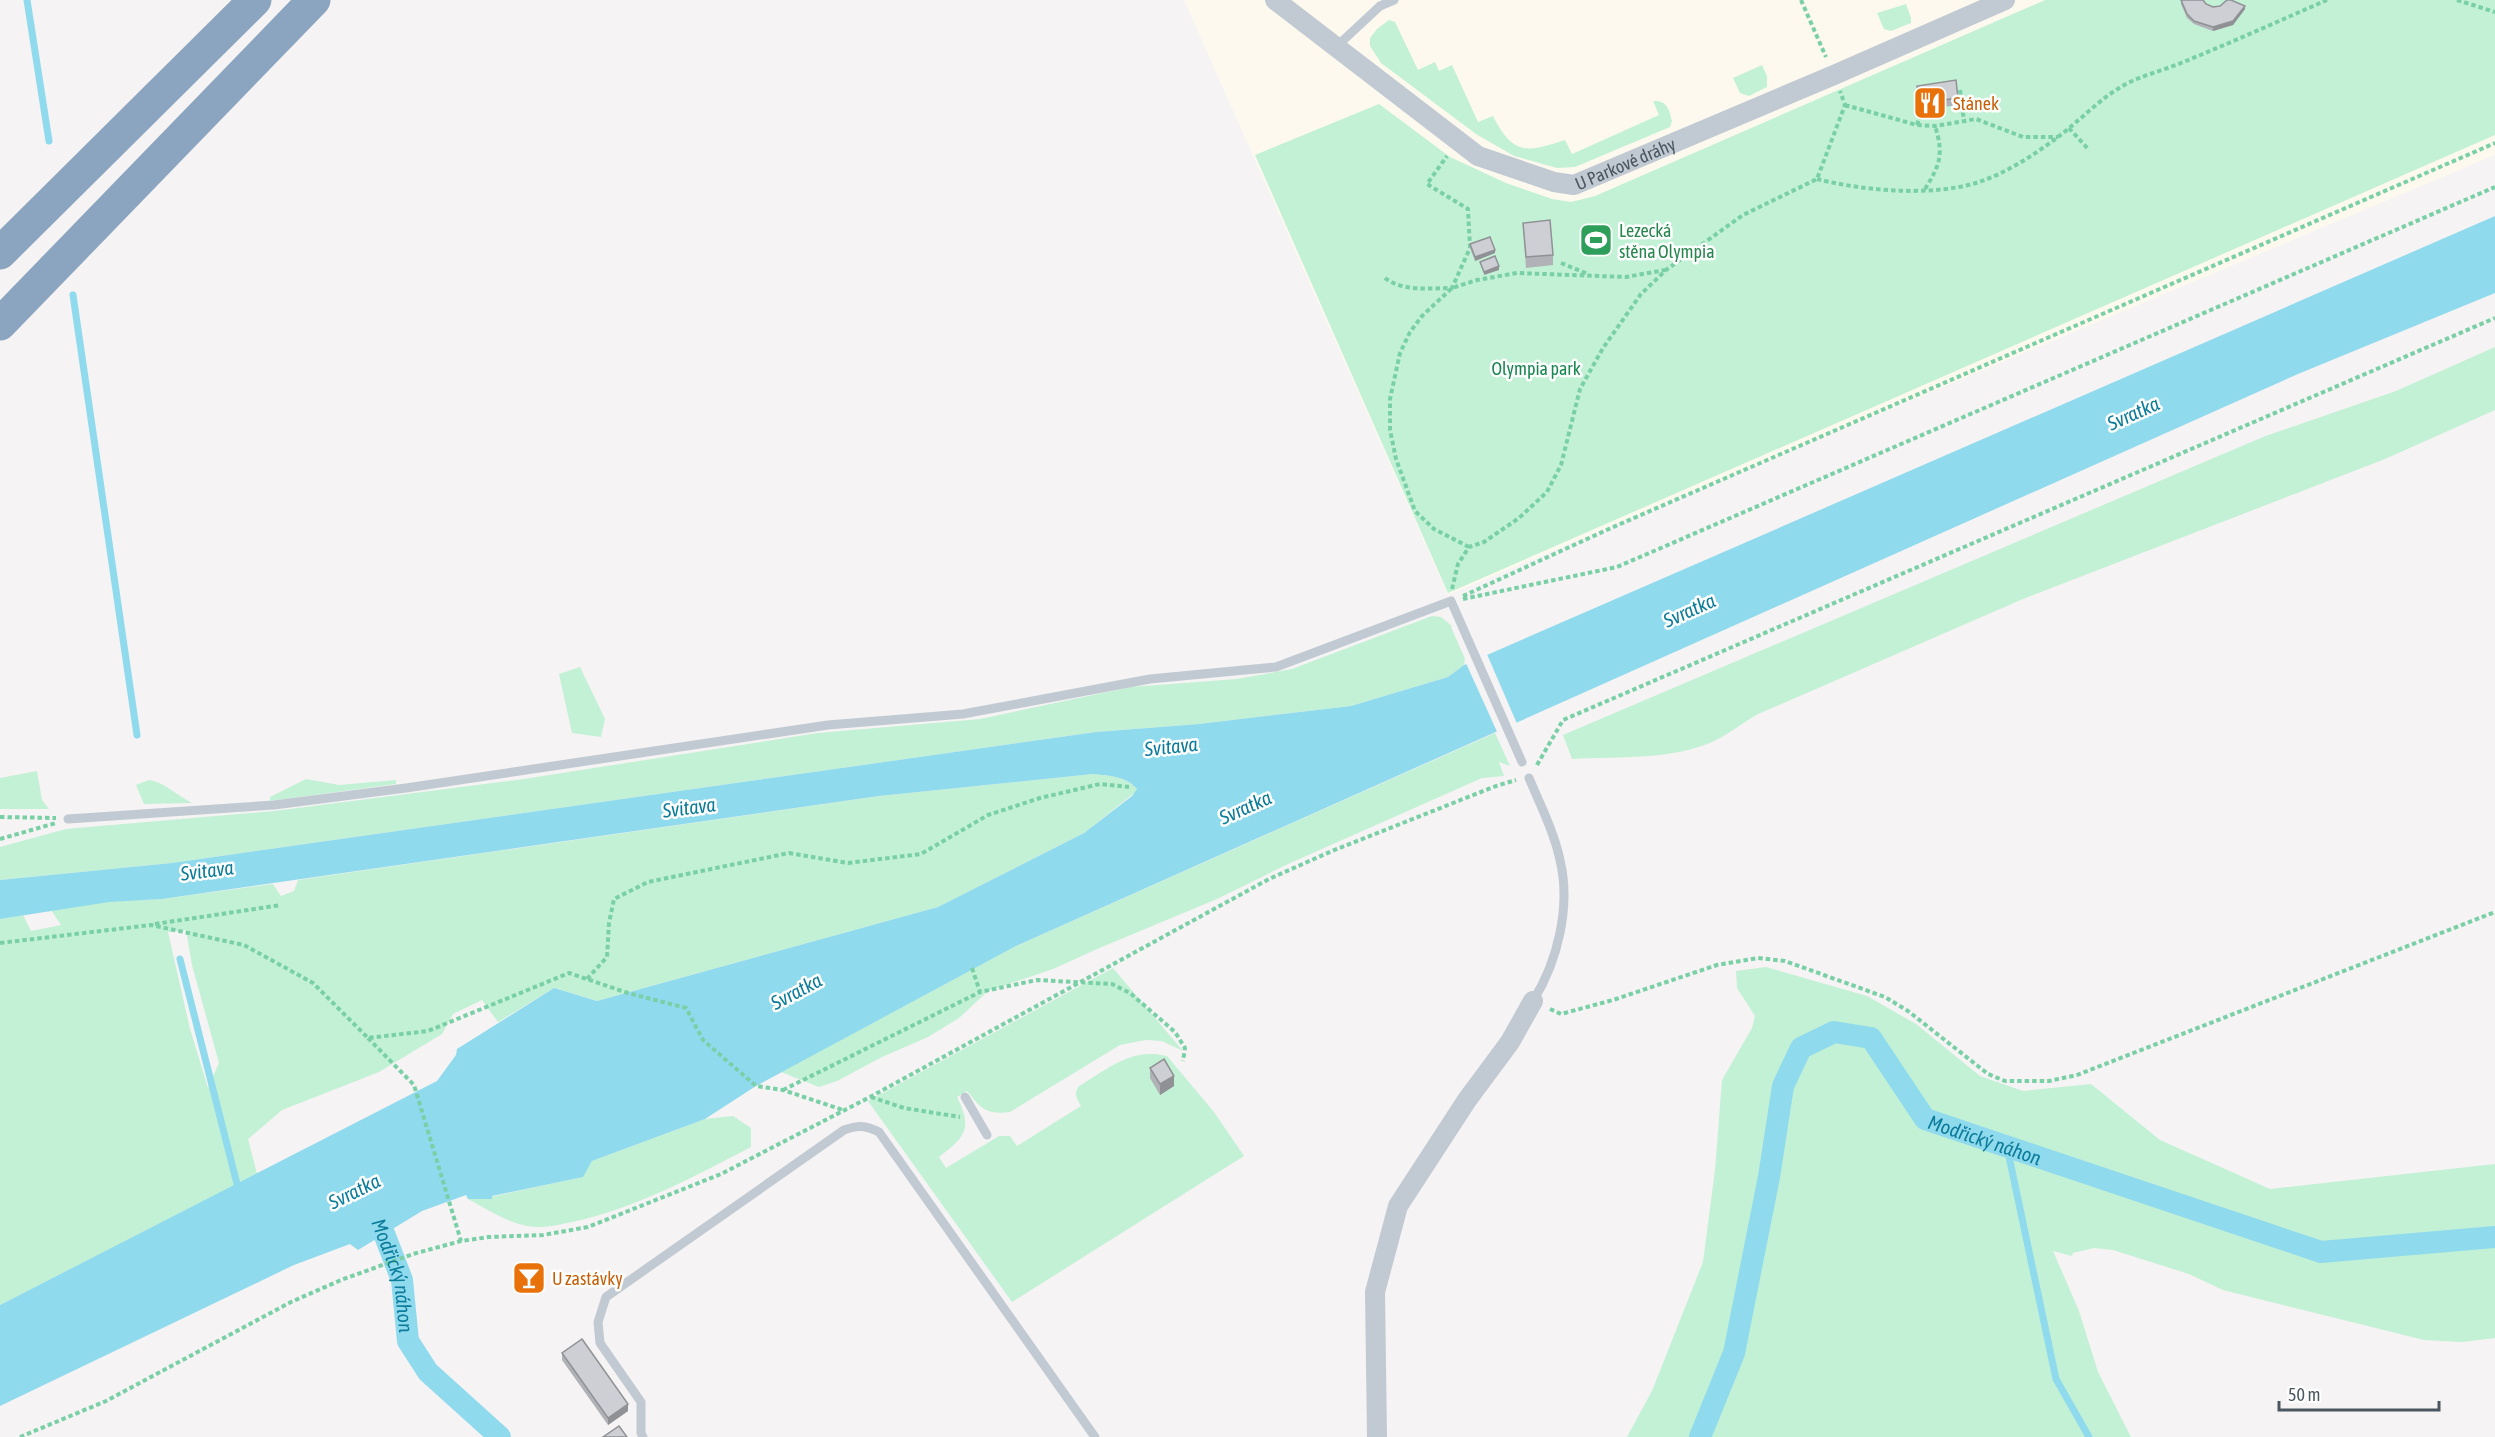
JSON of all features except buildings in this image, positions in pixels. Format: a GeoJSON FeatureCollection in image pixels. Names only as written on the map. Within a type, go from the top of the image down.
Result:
{"type":"FeatureCollection","features":[{"type":"Feature","properties":{"kind":"highway"},"geometry":{"type":"LineString","coordinates":[[0,253],[255,0]]}},
{"type":"Feature","properties":{"kind":"highway"},"geometry":{"type":"LineString","coordinates":[[0,324],[314,0]]}},
{"type":"Feature","properties":{"kind":"street","name":"U Parkové dráhy"},"geometry":{"type":"LineString","coordinates":[[1275,0],[1478,156],[1554,182],[1574,185],[2005,0]]}},
{"type":"Feature","properties":{"kind":"street"},"geometry":{"type":"LineString","coordinates":[[1377,1437],[1376,1292],[1398,1206],[1467,1100],[1510,1042],[1533,1001]]}},
{"type":"Feature","properties":{"kind":"lane"},"geometry":{"type":"LineString","coordinates":[[1336,47],[1380,6],[1394,0]]}},
{"type":"Feature","properties":{"kind":"lane"},"geometry":{"type":"LineString","coordinates":[[68,819],[285,804],[406,789],[828,725],[963,714],[1149,679],[1276,667],[1391,626],[1451,601],[1522,762]]}},
{"type":"Feature","properties":{"kind":"lane"},"geometry":{"type":"LineString","coordinates":[[1529,778],[1561,860],[1564,898],[1563,917],[1551,963],[1533,1001]]}},
{"type":"Feature","properties":{"kind":"lane"},"geometry":{"type":"LineString","coordinates":[[965,1097],[987,1135]]}},
{"type":"Feature","properties":{"kind":"lane"},"geometry":{"type":"LineString","coordinates":[[643,1437],[641,1402],[600,1343],[598,1322],[606,1297],[844,1130],[857,1125],[867,1126],[879,1132],[1095,1437]]}},
{"type":"Feature","properties":{"kind":"path"},"geometry":{"type":"LineString","coordinates":[[1801,0],[1845,105],[1817,179]]}},
{"type":"Feature","properties":{"kind":"path"},"geometry":{"type":"LineString","coordinates":[[1451,601],[1452,582],[1458,564],[1469,547],[1484,542],[1520,518],[1547,492],[1561,465],[1580,389],[1603,348],[1635,302],[1666,270],[1743,215],[1817,179],[1882,189],[1956,188],[1981,182],[2023,161],[2059,136],[2111,93],[2130,82],[2180,64],[2327,0]]}},
{"type":"Feature","properties":{"kind":"path"},"geometry":{"type":"LineString","coordinates":[[2457,0],[2495,12]]}},
{"type":"Feature","properties":{"kind":"path"},"geometry":{"type":"LineString","coordinates":[[1960,90],[1965,121]]}},
{"type":"Feature","properties":{"kind":"path"},"geometry":{"type":"LineString","coordinates":[[1845,105],[1917,124],[1935,126],[1976,119],[2023,137],[2059,136]]}},
{"type":"Feature","properties":{"kind":"path"},"geometry":{"type":"LineString","coordinates":[[1917,124],[1920,115]]}},
{"type":"Feature","properties":{"kind":"path"},"geometry":{"type":"LineString","coordinates":[[1924,189],[1940,162],[1939,138],[1935,126]]}},
{"type":"Feature","properties":{"kind":"path"},"geometry":{"type":"LineString","coordinates":[[2069,128],[2089,150]]}},
{"type":"Feature","properties":{"kind":"path"},"geometry":{"type":"LineString","coordinates":[[1458,141],[1427,184],[1468,209],[1470,248],[1452,288],[1422,316],[1410,332],[1400,353],[1390,399],[1390,430],[1396,459],[1415,511],[1434,529],[1469,547]]}},
{"type":"Feature","properties":{"kind":"path"},"geometry":{"type":"LineString","coordinates":[[1451,601],[1611,528],[2495,143]]}},
{"type":"Feature","properties":{"kind":"path"},"geometry":{"type":"LineString","coordinates":[[1451,601],[1617,567],[2495,187]]}},
{"type":"Feature","properties":{"kind":"path"},"geometry":{"type":"LineString","coordinates":[[1561,263],[1592,275]]}},
{"type":"Feature","properties":{"kind":"path"},"geometry":{"type":"LineString","coordinates":[[1385,278],[1406,287],[1452,288],[1477,280],[1517,273],[1626,277],[1666,270]]}},
{"type":"Feature","properties":{"kind":"path"},"geometry":{"type":"LineString","coordinates":[[20,1437],[106,1401],[291,1302],[364,1272],[413,1254],[461,1242],[552,1234],[599,1223],[721,1174],[870,1097],[1078,982],[1297,866],[1496,786],[1529,778],[1563,720],[2495,318]]}},
{"type":"Feature","properties":{"kind":"path"},"geometry":{"type":"LineString","coordinates":[[587,979],[607,957],[609,922],[614,899],[648,882],[789,853],[848,863],[921,854],[988,814],[1100,784],[1128,787]]}},
{"type":"Feature","properties":{"kind":"path"},"geometry":{"type":"LineString","coordinates":[[0,817],[34,816],[68,819]]}},
{"type":"Feature","properties":{"kind":"path"},"geometry":{"type":"LineString","coordinates":[[0,839],[68,819]]}},
{"type":"Feature","properties":{"kind":"path"},"geometry":{"type":"LineString","coordinates":[[0,942],[151,925],[281,905]]}},
{"type":"Feature","properties":{"kind":"path"},"geometry":{"type":"LineString","coordinates":[[1533,1001],[1561,1014],[1613,1000],[1717,965],[1758,958],[1785,961],[1885,998],[1908,1011],[1988,1074],[2005,1081],[2049,1081],[2078,1075],[2495,912]]}},
{"type":"Feature","properties":{"kind":"path"},"geometry":{"type":"LineString","coordinates":[[151,925],[244,945],[313,983],[414,1085],[461,1242]]}},
{"type":"Feature","properties":{"kind":"path"},"geometry":{"type":"LineString","coordinates":[[972,968],[980,992]]}},
{"type":"Feature","properties":{"kind":"path"},"geometry":{"type":"LineString","coordinates":[[368,1038],[428,1031],[569,973],[628,993],[686,1008],[703,1040],[756,1086],[783,1090],[843,1110]]}},
{"type":"Feature","properties":{"kind":"path"},"geometry":{"type":"LineString","coordinates":[[783,1090],[980,992],[1037,980],[1107,983],[1130,993],[1180,1037],[1185,1048],[1183,1061]]}},
{"type":"Feature","properties":{"kind":"path"},"geometry":{"type":"LineString","coordinates":[[870,1097],[904,1108],[960,1117],[976,1114]]}},
{"type":"Feature","properties":{"kind":"shaded area","name":"Olympia park"},"geometry":{"type":"Polygon","coordinates":[[[1184,0],[2495,0],[2495,155],[1448,595],[1184,0]]]}},
{"type":"Feature","properties":{"kind":"green space","name":"Olympia park"},"geometry":{"type":"Polygon","coordinates":[[[2045,0],[2495,0],[2495,135],[1448,593],[1255,155],[1379,104],[1450,157],[1506,183],[1552,199],[1571,202],[1595,196],[2045,0]]]}},
{"type":"Feature","properties":{"kind":"green space"},"geometry":{"type":"Polygon","coordinates":[[[1906,4],[1911,23],[1891,31],[1884,29],[1877,13],[1906,4]]]}},
{"type":"Feature","properties":{"kind":"green space"},"geometry":{"type":"Polygon","coordinates":[[[1389,20],[1395,22],[1418,70],[1435,62],[1439,71],[1452,65],[1478,122],[1493,116],[1507,138],[1522,148],[1540,147],[1565,140],[1572,154],[1659,115],[1653,101],[1667,106],[1672,121],[1670,127],[1575,167],[1557,168],[1514,156],[1476,134],[1381,63],[1370,46],[1370,38],[1389,20]]]}},
{"type":"Feature","properties":{"kind":"green space"},"geometry":{"type":"Polygon","coordinates":[[[1762,65],[1767,76],[1767,87],[1749,96],[1740,93],[1733,78],[1762,65]]]}},
{"type":"Feature","properties":{"kind":"green space"},"geometry":{"type":"Polygon","coordinates":[[[2495,347],[2495,410],[2385,459],[2023,599],[1756,715],[1716,740],[1699,747],[1646,756],[1572,759],[1563,735],[2263,437],[2396,391],[2495,347]]]}},
{"type":"Feature","properties":{"kind":"green space"},"geometry":{"type":"Polygon","coordinates":[[[1432,616],[1441,617],[1452,626],[1465,659],[1464,665],[1448,677],[1351,706],[1199,724],[1096,732],[172,863],[0,880],[0,847],[66,829],[274,811],[524,779],[818,733],[980,719],[1131,687],[1237,679],[1292,669],[1432,616]]]}},
{"type":"Feature","properties":{"kind":"green space"},"geometry":{"type":"Polygon","coordinates":[[[580,667],[605,719],[601,737],[572,733],[559,674],[580,667]]]}},
{"type":"Feature","properties":{"kind":"green space"},"geometry":{"type":"Polygon","coordinates":[[[1495,733],[1510,766],[1499,762],[1504,776],[1482,778],[1288,864],[1217,899],[1053,969],[988,991],[959,1018],[928,1037],[882,1057],[837,1081],[819,1087],[781,1072],[1016,946],[1495,733]]]}},
{"type":"Feature","properties":{"kind":"green space"},"geometry":{"type":"Polygon","coordinates":[[[37,771],[42,800],[49,809],[0,809],[0,778],[37,771]]]}},
{"type":"Feature","properties":{"kind":"green space"},"geometry":{"type":"Polygon","coordinates":[[[1093,774],[1123,779],[1138,790],[1084,833],[938,907],[597,1001],[554,988],[498,1022],[482,1000],[453,1014],[442,1034],[379,1072],[282,1110],[248,1139],[257,1174],[0,1305],[0,919],[23,915],[31,931],[61,925],[51,910],[109,901],[162,899],[273,884],[281,896],[294,891],[298,880],[879,796],[1093,774]],[[186,930],[168,932],[190,1029],[208,1088],[219,1063],[192,965],[186,930]]]}},
{"type":"Feature","properties":{"kind":"green space"},"geometry":{"type":"Polygon","coordinates":[[[306,779],[339,785],[396,780],[396,784],[270,801],[270,797],[306,779]]]}},
{"type":"Feature","properties":{"kind":"green space"},"geometry":{"type":"Polygon","coordinates":[[[149,780],[166,786],[192,803],[144,804],[136,785],[149,780]]]}},
{"type":"Feature","properties":{"kind":"green space"},"geometry":{"type":"Polygon","coordinates":[[[1766,967],[1867,996],[1916,1024],[1980,1076],[2023,1091],[2091,1084],[2160,1140],[2270,1189],[2495,1164],[2495,1338],[2462,1342],[2424,1340],[2223,1290],[2189,1274],[2113,1250],[2094,1248],[2073,1253],[2072,1256],[2053,1251],[2079,1311],[2098,1372],[2131,1437],[1627,1437],[1652,1391],[1703,1262],[1715,1170],[1722,1080],[1752,1028],[1755,1016],[1737,988],[1736,971],[1766,967]]]}},
{"type":"Feature","properties":{"kind":"green space"},"geometry":{"type":"Polygon","coordinates":[[[1113,968],[1183,1051],[1162,1041],[1146,1040],[1120,1045],[1010,1112],[984,1109],[967,1091],[957,1097],[965,1117],[964,1132],[955,1144],[939,1157],[946,1168],[999,1136],[1010,1136],[1017,1146],[1081,1106],[1076,1094],[1079,1086],[1120,1061],[1142,1054],[1167,1056],[1214,1112],[1244,1156],[1012,1302],[868,1101],[1113,968]]]}},
{"type":"Feature","properties":{"kind":"green space"},"geometry":{"type":"Polygon","coordinates":[[[733,1116],[751,1128],[751,1147],[664,1190],[619,1209],[572,1222],[532,1227],[504,1218],[468,1199],[491,1199],[491,1197],[582,1177],[592,1161],[705,1119],[733,1116]]]}},
{"type":"Feature","properties":{"kind":"water"},"geometry":{"type":"Polygon","coordinates":[[[2495,216],[2495,293],[2298,374],[1016,946],[756,1086],[705,1119],[592,1161],[583,1177],[492,1196],[492,1199],[468,1199],[466,1195],[422,1211],[358,1250],[350,1244],[294,1265],[0,1406],[0,1305],[437,1081],[456,1055],[457,1049],[554,988],[597,1001],[938,907],[1084,833],[1132,796],[1137,789],[1123,779],[1093,774],[879,796],[162,899],[109,902],[0,919],[0,880],[172,863],[1096,732],[1199,724],[1351,706],[1448,677],[1464,665],[2495,216]]]}},
{"type":"Feature","properties":{"kind":"pier"},"geometry":{"type":"Polygon","coordinates":[[[1486,652],[1518,726],[1498,734],[1465,661],[1486,652]]]}},
{"type":"Feature","properties":{"kind":"waterway"},"geometry":{"type":"LineString","coordinates":[[27,0],[49,141]]}},
{"type":"Feature","properties":{"kind":"waterway"},"geometry":{"type":"LineString","coordinates":[[73,295],[137,735]]}},
{"type":"Feature","properties":{"kind":"waterway"},"geometry":{"type":"LineString","coordinates":[[180,959],[239,1192]]}},
{"type":"Feature","properties":{"kind":"waterway","name":"Modřický náhon"},"geometry":{"type":"LineString","coordinates":[[1700,1437],[1734,1353],[1769,1177],[1783,1086],[1801,1048],[1834,1032],[1871,1038],[1925,1119],[2321,1252],[2495,1237]]}},
{"type":"Feature","properties":{"kind":"waterway"},"geometry":{"type":"LineString","coordinates":[[2007,1147],[2056,1379],[2089,1437]]}},
{"type":"Feature","properties":{"kind":"waterway","name":"Modřický náhon"},"geometry":{"type":"LineString","coordinates":[[373,1205],[402,1280],[408,1341],[428,1372],[500,1437]]}},
{"type":"Feature","properties":{"kind":"place","name":"Stánek"},"geometry":{"type":"Point","coordinates":[1930,103]}},
{"type":"Feature","properties":{"kind":"place","name":"Lezecká stěna Olympia"},"geometry":{"type":"Point","coordinates":[1596,240]}},
{"type":"Feature","properties":{"kind":"place","name":"U zastávky"},"geometry":{"type":"Point","coordinates":[529,1278]}},
{"type":"Feature","properties":{"kind":"water label","name":"Svratka"},"geometry":{"type":"Point","coordinates":[2133,413]}},
{"type":"Feature","properties":{"kind":"water label","name":"Svratka"},"geometry":{"type":"Point","coordinates":[1689,610]}},
{"type":"Feature","properties":{"kind":"water label","name":"Svitava"},"geometry":{"type":"Point","coordinates":[1171,746]}},
{"type":"Feature","properties":{"kind":"water label","name":"Svitava"},"geometry":{"type":"Point","coordinates":[689,807]}},
{"type":"Feature","properties":{"kind":"water label","name":"Svratka"},"geometry":{"type":"Point","coordinates":[1245,807]}},
{"type":"Feature","properties":{"kind":"water label","name":"Svitava"},"geometry":{"type":"Point","coordinates":[207,870]}},
{"type":"Feature","properties":{"kind":"water label","name":"Svratka"},"geometry":{"type":"Point","coordinates":[796,991]}},
{"type":"Feature","properties":{"kind":"water label","name":"Svratka"},"geometry":{"type":"Point","coordinates":[354,1191]}}]}
